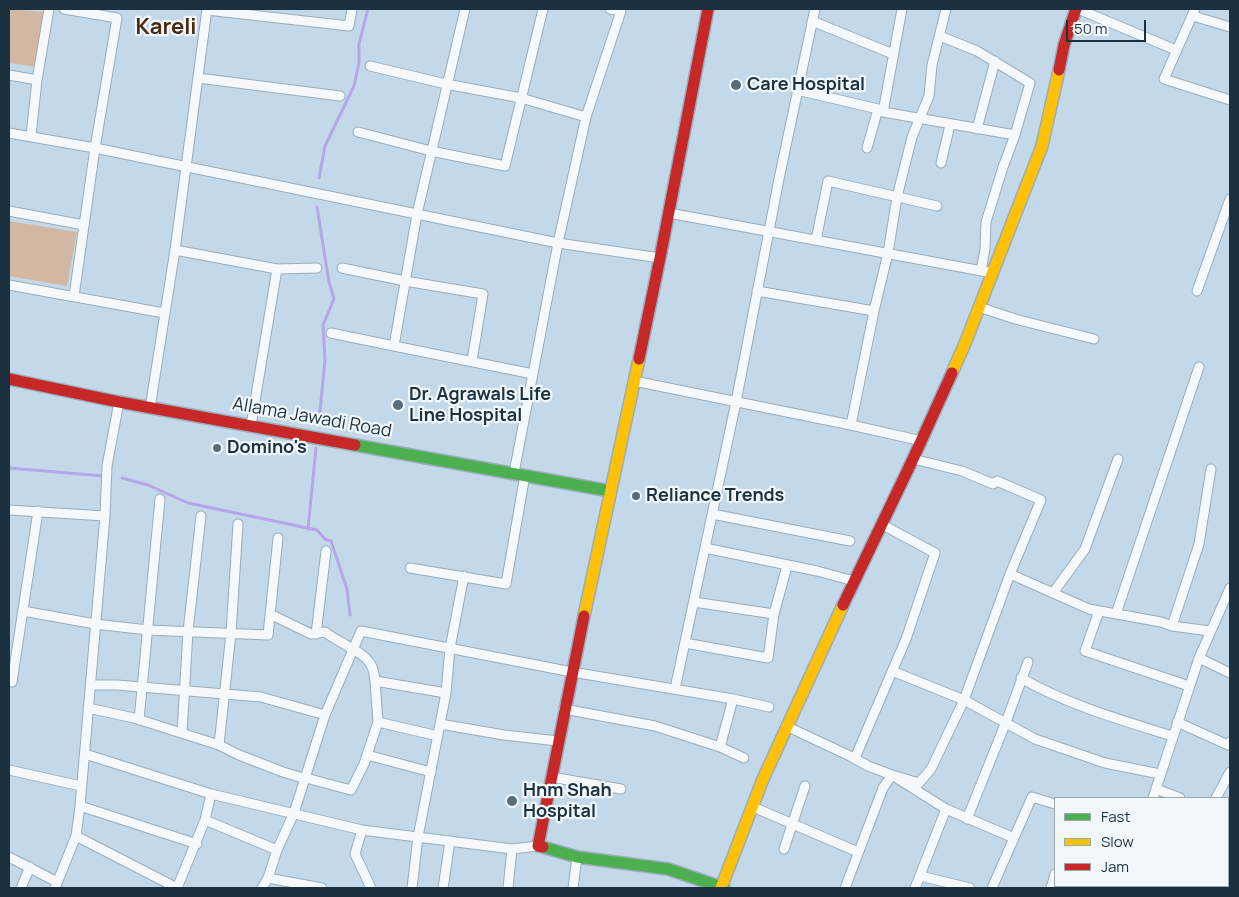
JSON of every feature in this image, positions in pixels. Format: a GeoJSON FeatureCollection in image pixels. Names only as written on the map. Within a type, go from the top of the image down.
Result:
{"type":"FeatureCollection","features":[{"type":"Feature","properties":{"kind":"street"},"geometry":{"type":"LineString","coordinates":[[31,136],[37,80],[49,9]]}},
{"type":"Feature","properties":{"kind":"street"},"geometry":{"type":"LineString","coordinates":[[64,9],[117,18],[95,148],[74,296]]}},
{"type":"Feature","properties":{"kind":"street"},"geometry":{"type":"LineString","coordinates":[[150,408],[175,250],[207,10],[350,26],[352,9]]}},
{"type":"Feature","properties":{"kind":"street"},"geometry":{"type":"LineString","coordinates":[[394,346],[417,214],[465,9]]}},
{"type":"Feature","properties":{"kind":"street"},"geometry":{"type":"LineString","coordinates":[[358,132],[431,151],[505,166],[543,9]]}},
{"type":"Feature","properties":{"kind":"street"},"geometry":{"type":"LineString","coordinates":[[410,568],[506,584],[533,374],[558,243],[586,117],[621,11],[610,9]]}},
{"type":"Feature","properties":{"kind":"street"},"geometry":{"type":"LineString","coordinates":[[538,846],[564,709],[660,258],[708,9]]}},
{"type":"Feature","properties":{"kind":"street"},"geometry":{"type":"LineString","coordinates":[[675,689],[736,402],[797,90],[815,9]]}},
{"type":"Feature","properties":{"kind":"street"},"geometry":{"type":"LineString","coordinates":[[867,148],[881,111],[902,9]]}},
{"type":"Feature","properties":{"kind":"street"},"geometry":{"type":"LineString","coordinates":[[851,425],[888,253],[897,197],[912,137],[929,96],[932,65],[945,9]]}},
{"type":"Feature","properties":{"kind":"street"},"geometry":{"type":"LineString","coordinates":[[86,754],[211,794],[362,830],[512,849],[538,846],[577,857],[668,870],[722,888],[763,780],[786,726],[914,459],[979,307],[987,272],[1042,146],[1064,45],[1077,9],[1176,50]]}},
{"type":"Feature","properties":{"kind":"street"},"geometry":{"type":"LineString","coordinates":[[1230,27],[1194,13],[1164,80],[1230,100]]}},
{"type":"Feature","properties":{"kind":"street"},"geometry":{"type":"LineString","coordinates":[[812,21],[893,54]]}},
{"type":"Feature","properties":{"kind":"street"},"geometry":{"type":"LineString","coordinates":[[940,36],[977,51],[1030,82],[1015,135],[986,222],[987,272]]}},
{"type":"Feature","properties":{"kind":"street"},"geometry":{"type":"LineString","coordinates":[[977,129],[995,61]]}},
{"type":"Feature","properties":{"kind":"street"},"geometry":{"type":"LineString","coordinates":[[370,66],[446,84],[521,98],[586,117]]}},
{"type":"Feature","properties":{"kind":"street"},"geometry":{"type":"LineString","coordinates":[[9,75],[37,80]]}},
{"type":"Feature","properties":{"kind":"street"},"geometry":{"type":"LineString","coordinates":[[198,78],[340,96]]}},
{"type":"Feature","properties":{"kind":"street"},"geometry":{"type":"LineString","coordinates":[[797,90],[881,111],[950,125],[1015,135]]}},
{"type":"Feature","properties":{"kind":"street"},"geometry":{"type":"LineString","coordinates":[[941,163],[950,125]]}},
{"type":"Feature","properties":{"kind":"street"},"geometry":{"type":"LineString","coordinates":[[9,133],[95,148],[558,243],[660,258]]}},
{"type":"Feature","properties":{"kind":"street"},"geometry":{"type":"LineString","coordinates":[[816,240],[828,181],[937,206]]}},
{"type":"Feature","properties":{"kind":"street"},"geometry":{"type":"LineString","coordinates":[[1196,291],[1230,199]]}},
{"type":"Feature","properties":{"kind":"street"},"geometry":{"type":"LineString","coordinates":[[9,211],[84,225]]}},
{"type":"Feature","properties":{"kind":"street"},"geometry":{"type":"LineString","coordinates":[[669,213],[987,272]]}},
{"type":"Feature","properties":{"kind":"street"},"geometry":{"type":"LineString","coordinates":[[175,250],[276,269],[317,268]]}},
{"type":"Feature","properties":{"kind":"street"},"geometry":{"type":"LineString","coordinates":[[342,268],[483,294],[472,361]]}},
{"type":"Feature","properties":{"kind":"street"},"geometry":{"type":"LineString","coordinates":[[251,425],[276,269]]}},
{"type":"Feature","properties":{"kind":"street"},"geometry":{"type":"LineString","coordinates":[[9,285],[164,313]]}},
{"type":"Feature","properties":{"kind":"street"},"geometry":{"type":"LineString","coordinates":[[757,290],[874,311]]}},
{"type":"Feature","properties":{"kind":"street"},"geometry":{"type":"LineString","coordinates":[[979,307],[1015,319],[1094,339]]}},
{"type":"Feature","properties":{"kind":"street"},"geometry":{"type":"LineString","coordinates":[[331,333],[533,374]]}},
{"type":"Feature","properties":{"kind":"street"},"geometry":{"type":"LineString","coordinates":[[1116,614],[1199,367]]}},
{"type":"Feature","properties":{"kind":"street","name":"Allama Jawadi Road"},"geometry":{"type":"LineString","coordinates":[[9,379],[150,408],[610,490]]}},
{"type":"Feature","properties":{"kind":"street"},"geometry":{"type":"LineString","coordinates":[[634,381],[922,441]]}},
{"type":"Feature","properties":{"kind":"street"},"geometry":{"type":"LineString","coordinates":[[9,857],[30,867],[56,885],[76,836],[80,806],[80,786],[86,754],[88,708],[105,516],[107,466],[119,402]]}},
{"type":"Feature","properties":{"kind":"street"},"geometry":{"type":"LineString","coordinates":[[786,726],[868,766],[919,784],[931,769],[964,700],[1010,574],[1041,500],[997,481],[992,484],[962,472],[914,459]]}},
{"type":"Feature","properties":{"kind":"street"},"geometry":{"type":"LineString","coordinates":[[1053,593],[1085,549],[1118,459]]}},
{"type":"Feature","properties":{"kind":"street"},"geometry":{"type":"LineString","coordinates":[[1172,626],[1199,544],[1211,469]]}},
{"type":"Feature","properties":{"kind":"street"},"geometry":{"type":"LineString","coordinates":[[139,720],[144,687],[160,499]]}},
{"type":"Feature","properties":{"kind":"street"},"geometry":{"type":"LineString","coordinates":[[9,510],[105,516]]}},
{"type":"Feature","properties":{"kind":"street"},"geometry":{"type":"LineString","coordinates":[[12,682],[38,511]]}},
{"type":"Feature","properties":{"kind":"street"},"geometry":{"type":"LineString","coordinates":[[712,514],[850,541]]}},
{"type":"Feature","properties":{"kind":"street"},"geometry":{"type":"LineString","coordinates":[[182,733],[188,631],[201,516]]}},
{"type":"Feature","properties":{"kind":"street"},"geometry":{"type":"LineString","coordinates":[[219,744],[231,633],[238,524]]}},
{"type":"Feature","properties":{"kind":"street"},"geometry":{"type":"LineString","coordinates":[[855,758],[906,639],[935,553],[882,524]]}},
{"type":"Feature","properties":{"kind":"street"},"geometry":{"type":"LineString","coordinates":[[23,611],[95,624],[148,630],[268,636],[278,538]]}},
{"type":"Feature","properties":{"kind":"street"},"geometry":{"type":"LineString","coordinates":[[705,548],[817,571],[854,581]]}},
{"type":"Feature","properties":{"kind":"street"},"geometry":{"type":"LineString","coordinates":[[316,634],[326,550]]}},
{"type":"Feature","properties":{"kind":"street"},"geometry":{"type":"LineString","coordinates":[[685,643],[768,658],[774,614],[787,566]]}},
{"type":"Feature","properties":{"kind":"street"},"geometry":{"type":"LineString","coordinates":[[1010,574],[1089,609],[1160,622],[1172,626],[1210,631]]}},
{"type":"Feature","properties":{"kind":"street"},"geometry":{"type":"LineString","coordinates":[[412,888],[418,837],[446,693],[450,648],[464,576]]}},
{"type":"Feature","properties":{"kind":"street"},"geometry":{"type":"LineString","coordinates":[[1153,797],[1199,658],[1230,588]]}},
{"type":"Feature","properties":{"kind":"street"},"geometry":{"type":"LineString","coordinates":[[694,602],[774,614]]}},
{"type":"Feature","properties":{"kind":"street"},"geometry":{"type":"LineString","coordinates":[[1099,611],[1085,651],[1190,686]]}},
{"type":"Feature","properties":{"kind":"street"},"geometry":{"type":"LineString","coordinates":[[88,708],[139,720],[219,744],[239,755],[283,772],[351,790],[367,755],[378,722],[375,681],[370,662],[325,632],[311,634],[270,614]]}},
{"type":"Feature","properties":{"kind":"street"},"geometry":{"type":"LineString","coordinates":[[262,888],[268,878],[276,850],[294,813],[325,715],[361,631],[572,672],[733,699],[769,707]]}},
{"type":"Feature","properties":{"kind":"street"},"geometry":{"type":"LineString","coordinates":[[1199,658],[1230,673]]}},
{"type":"Feature","properties":{"kind":"street"},"geometry":{"type":"LineString","coordinates":[[967,819],[1028,662]]}},
{"type":"Feature","properties":{"kind":"street"},"geometry":{"type":"LineString","coordinates":[[892,671],[964,700],[1035,739],[1105,763],[1160,774]]}},
{"type":"Feature","properties":{"kind":"street"},"geometry":{"type":"LineString","coordinates":[[1021,678],[1102,714],[1172,736]]}},
{"type":"Feature","properties":{"kind":"street"},"geometry":{"type":"LineString","coordinates":[[375,681],[446,693]]}},
{"type":"Feature","properties":{"kind":"street"},"geometry":{"type":"LineString","coordinates":[[91,685],[117,685],[261,697],[325,715]]}},
{"type":"Feature","properties":{"kind":"street"},"geometry":{"type":"LineString","coordinates":[[720,747],[733,699]]}},
{"type":"Feature","properties":{"kind":"street"},"geometry":{"type":"LineString","coordinates":[[564,709],[655,726],[720,747],[744,758]]}},
{"type":"Feature","properties":{"kind":"street"},"geometry":{"type":"LineString","coordinates":[[378,722],[438,736]]}},
{"type":"Feature","properties":{"kind":"street"},"geometry":{"type":"LineString","coordinates":[[1177,722],[1228,745],[1230,742]]}},
{"type":"Feature","properties":{"kind":"street"},"geometry":{"type":"LineString","coordinates":[[440,724],[504,735],[558,741]]}},
{"type":"Feature","properties":{"kind":"street"},"geometry":{"type":"LineString","coordinates":[[367,755],[431,772]]}},
{"type":"Feature","properties":{"kind":"street"},"geometry":{"type":"LineString","coordinates":[[9,770],[80,786]]}},
{"type":"Feature","properties":{"kind":"street"},"geometry":{"type":"LineString","coordinates":[[1217,797],[1230,772]]}},
{"type":"Feature","properties":{"kind":"street"},"geometry":{"type":"LineString","coordinates":[[892,775],[946,809],[1014,838]]}},
{"type":"Feature","properties":{"kind":"street"},"geometry":{"type":"LineString","coordinates":[[845,888],[883,788],[892,775]]}},
{"type":"Feature","properties":{"kind":"street"},"geometry":{"type":"LineString","coordinates":[[551,777],[621,789]]}},
{"type":"Feature","properties":{"kind":"street"},"geometry":{"type":"LineString","coordinates":[[784,849],[805,786]]}},
{"type":"Feature","properties":{"kind":"street"},"geometry":{"type":"LineString","coordinates":[[1156,788],[1178,797]]}},
{"type":"Feature","properties":{"kind":"street"},"geometry":{"type":"LineString","coordinates":[[76,836],[177,888],[205,820],[211,794]]}},
{"type":"Feature","properties":{"kind":"street"},"geometry":{"type":"LineString","coordinates":[[992,888],[1032,797],[1054,804]]}},
{"type":"Feature","properties":{"kind":"street"},"geometry":{"type":"LineString","coordinates":[[80,806],[196,844]]}},
{"type":"Feature","properties":{"kind":"street"},"geometry":{"type":"LineString","coordinates":[[754,807],[858,852]]}},
{"type":"Feature","properties":{"kind":"street"},"geometry":{"type":"LineString","coordinates":[[915,888],[946,809]]}},
{"type":"Feature","properties":{"kind":"street"},"geometry":{"type":"LineString","coordinates":[[205,820],[276,850]]}},
{"type":"Feature","properties":{"kind":"street"},"geometry":{"type":"LineString","coordinates":[[362,830],[355,854],[371,888]]}},
{"type":"Feature","properties":{"kind":"street"},"geometry":{"type":"LineString","coordinates":[[443,888],[450,841]]}},
{"type":"Feature","properties":{"kind":"street"},"geometry":{"type":"LineString","coordinates":[[508,888],[512,849]]}},
{"type":"Feature","properties":{"kind":"street"},"geometry":{"type":"LineString","coordinates":[[573,888],[577,857]]}},
{"type":"Feature","properties":{"kind":"street"},"geometry":{"type":"LineString","coordinates":[[21,888],[30,867]]}},
{"type":"Feature","properties":{"kind":"street"},"geometry":{"type":"LineString","coordinates":[[920,876],[970,888]]}},
{"type":"Feature","properties":{"kind":"street"},"geometry":{"type":"LineString","coordinates":[[268,878],[322,888]]}},
{"type":"Feature","properties":{"kind":"shaded area"},"geometry":{"type":"Polygon","coordinates":[[[9,9],[45,12],[37,67],[9,63],[9,9]]]}},
{"type":"Feature","properties":{"kind":"shaded area"},"geometry":{"type":"Polygon","coordinates":[[[9,221],[77,232],[67,286],[9,276],[9,221]]]}},
{"type":"Feature","properties":{"kind":"waterway"},"geometry":{"type":"LineString","coordinates":[[319,178],[325,146],[354,86],[359,63],[359,44],[368,9]]}},
{"type":"Feature","properties":{"kind":"waterway"},"geometry":{"type":"LineString","coordinates":[[317,207],[329,282],[334,299],[323,325],[325,360],[319,421]]}},
{"type":"Feature","properties":{"kind":"waterway"},"geometry":{"type":"LineString","coordinates":[[308,529],[316,448]]}},
{"type":"Feature","properties":{"kind":"waterway"},"geometry":{"type":"LineString","coordinates":[[9,468],[104,476]]}},
{"type":"Feature","properties":{"kind":"waterway"},"geometry":{"type":"LineString","coordinates":[[122,478],[148,485],[188,503],[317,530],[325,539],[331,541],[347,589],[350,615]]}},
{"type":"Feature","properties":{"kind":"traffic: fast"},"geometry":{"type":"LineString","coordinates":[[355,445],[610,491]]}},
{"type":"Feature","properties":{"kind":"traffic: fast"},"geometry":{"type":"LineString","coordinates":[[543,847],[577,857],[668,869],[724,888]]}},
{"type":"Feature","properties":{"kind":"traffic: slow"},"geometry":{"type":"LineString","coordinates":[[952,373],[1042,146],[1059,70]]}},
{"type":"Feature","properties":{"kind":"traffic: slow"},"geometry":{"type":"LineString","coordinates":[[584,616],[639,359]]}},
{"type":"Feature","properties":{"kind":"traffic: slow"},"geometry":{"type":"LineString","coordinates":[[721,888],[763,779],[843,605]]}},
{"type":"Feature","properties":{"kind":"traffic: jam"},"geometry":{"type":"LineString","coordinates":[[639,359],[708,9]]}},
{"type":"Feature","properties":{"kind":"traffic: jam"},"geometry":{"type":"LineString","coordinates":[[1059,70],[1064,45],[1076,9]]}},
{"type":"Feature","properties":{"kind":"traffic: jam"},"geometry":{"type":"LineString","coordinates":[[843,605],[952,373]]}},
{"type":"Feature","properties":{"kind":"traffic: jam"},"geometry":{"type":"LineString","coordinates":[[9,379],[119,402],[355,445]]}},
{"type":"Feature","properties":{"kind":"traffic: jam"},"geometry":{"type":"LineString","coordinates":[[543,847],[538,846],[584,616]]}},
{"type":"Feature","properties":{"kind":"place","name":"Care Hospital"},"geometry":{"type":"Point","coordinates":[736,85]}},
{"type":"Feature","properties":{"kind":"place","name":"Dr. Agrawals Life Line Hospital"},"geometry":{"type":"Point","coordinates":[398,405]}},
{"type":"Feature","properties":{"kind":"place","name":"Domino's"},"geometry":{"type":"Point","coordinates":[217,448]}},
{"type":"Feature","properties":{"kind":"place","name":"Reliance Trends"},"geometry":{"type":"Point","coordinates":[636,496]}},
{"type":"Feature","properties":{"kind":"place","name":"Hnm Shah Hospital"},"geometry":{"type":"Point","coordinates":[512,801]}},
{"type":"Feature","properties":{"kind":"district","name":"Kareli"},"geometry":{"type":"Point","coordinates":[166,28]}}]}
